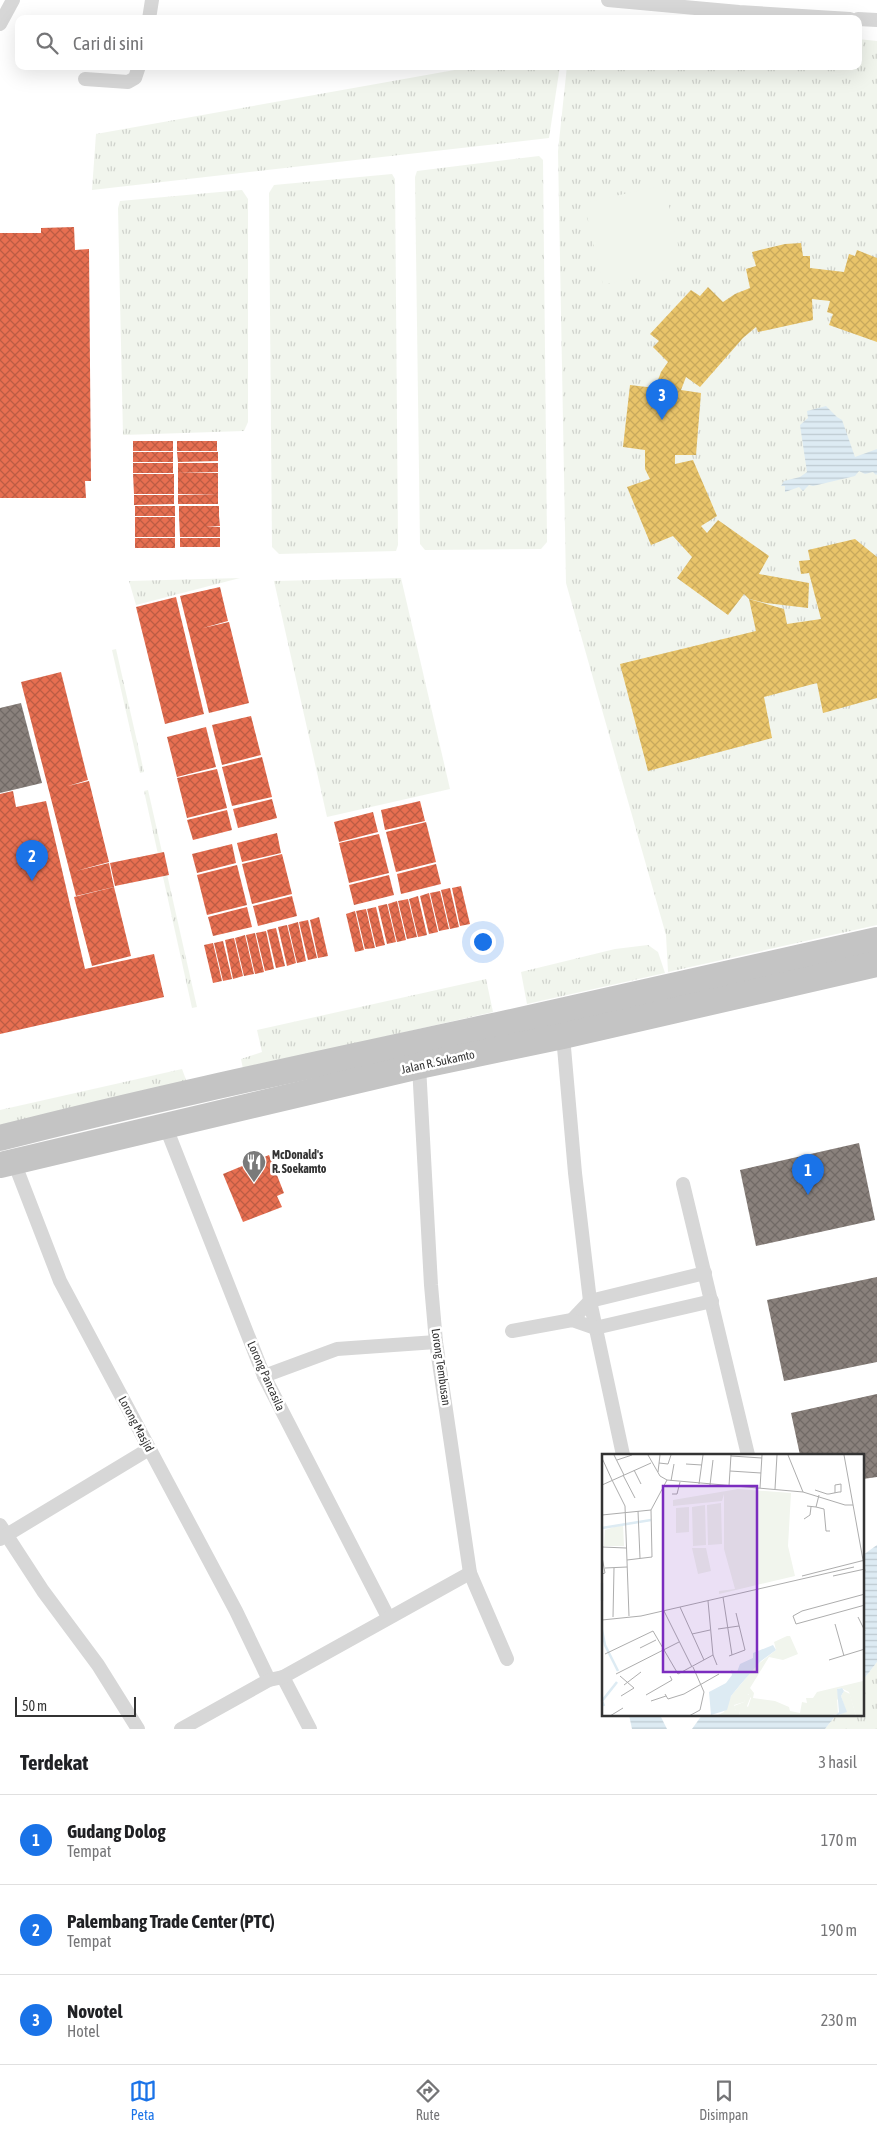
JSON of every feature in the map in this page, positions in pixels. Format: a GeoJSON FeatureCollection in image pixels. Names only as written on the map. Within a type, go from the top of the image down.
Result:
{"type":"FeatureCollection","features":[{"type":"Feature","properties":{"kind":"highway","name":"Jalan R. Sukamto"},"geometry":{"type":"LineString","coordinates":[[0,1138],[94,1114],[322,1062],[877,940]]}},
{"type":"Feature","properties":{"kind":"highway","name":"Jalan R. Sukamto"},"geometry":{"type":"LineString","coordinates":[[7,1164],[419,1066],[563,1036],[877,964]]}},
{"type":"Feature","properties":{"kind":"street"},"geometry":{"type":"LineString","coordinates":[[0,24],[13,0]]}},
{"type":"Feature","properties":{"kind":"street"},"geometry":{"type":"LineString","coordinates":[[150,15],[152,0]]}},
{"type":"Feature","properties":{"kind":"street"},"geometry":{"type":"LineString","coordinates":[[608,0],[787,15]]}},
{"type":"Feature","properties":{"kind":"street"},"geometry":{"type":"LineString","coordinates":[[862,19],[877,20]]}},
{"type":"Feature","properties":{"kind":"street"},"geometry":{"type":"LineString","coordinates":[[84,79],[128,82],[135,78],[138,70]]}},
{"type":"Feature","properties":{"kind":"street"},"geometry":{"type":"LineString","coordinates":[[563,1036],[575,1173],[590,1301],[623,1454]]}},
{"type":"Feature","properties":{"kind":"street","name":"Lorong Tembusan"},"geometry":{"type":"LineString","coordinates":[[419,1066],[436,1342],[470,1573],[507,1659]]}},
{"type":"Feature","properties":{"kind":"street","name":"Lorong Pancasila"},"geometry":{"type":"LineString","coordinates":[[165,1125],[264,1376],[388,1617]]}},
{"type":"Feature","properties":{"kind":"street","name":"Lorong Masjid"},"geometry":{"type":"LineString","coordinates":[[7,1164],[60,1281],[149,1449],[236,1610],[276,1678],[310,1729]]}},
{"type":"Feature","properties":{"kind":"street"},"geometry":{"type":"LineString","coordinates":[[683,1184],[748,1454]]}},
{"type":"Feature","properties":{"kind":"street"},"geometry":{"type":"LineString","coordinates":[[572,1320],[590,1301],[705,1273]]}},
{"type":"Feature","properties":{"kind":"street"},"geometry":{"type":"LineString","coordinates":[[512,1331],[572,1320],[595,1328],[712,1301]]}},
{"type":"Feature","properties":{"kind":"street"},"geometry":{"type":"LineString","coordinates":[[264,1376],[337,1350],[436,1342]]}},
{"type":"Feature","properties":{"kind":"street"},"geometry":{"type":"LineString","coordinates":[[134,1728],[98,1665],[2,1533],[149,1449]]}},
{"type":"Feature","properties":{"kind":"street"},"geometry":{"type":"LineString","coordinates":[[182,1729],[470,1573]]}},
{"type":"Feature","properties":{"kind":"green space"},"geometry":{"type":"Polygon","coordinates":[[[862,39],[877,41],[877,925],[668,972],[666,935],[566,583],[558,151],[567,70],[862,70],[862,39]]]}},
{"type":"Feature","properties":{"kind":"green space"},"geometry":{"type":"Polygon","coordinates":[[[455,70],[559,70],[549,138],[92,190],[96,134],[455,70]]]}},
{"type":"Feature","properties":{"kind":"green space"},"geometry":{"type":"Polygon","coordinates":[[[539,156],[543,160],[547,542],[541,549],[425,550],[420,544],[415,177],[417,171],[539,156]]]}},
{"type":"Feature","properties":{"kind":"green space"},"geometry":{"type":"Polygon","coordinates":[[[392,174],[395,179],[398,545],[396,551],[279,554],[272,547],[269,193],[274,185],[392,174]]]}},
{"type":"Feature","properties":{"kind":"green space"},"geometry":{"type":"Polygon","coordinates":[[[664,185],[683,266],[603,285],[584,203],[664,185]]]}},
{"type":"Feature","properties":{"kind":"green space"},"geometry":{"type":"Polygon","coordinates":[[[242,190],[248,199],[248,422],[244,431],[123,435],[118,208],[120,201],[242,190]]]}},
{"type":"Feature","properties":{"kind":"green space"},"geometry":{"type":"Polygon","coordinates":[[[240,578],[136,605],[129,581],[240,578]]]}},
{"type":"Feature","properties":{"kind":"green space"},"geometry":{"type":"Polygon","coordinates":[[[401,578],[450,789],[327,817],[274,581],[401,578]]]}},
{"type":"Feature","properties":{"kind":"green space"},"geometry":{"type":"Polygon","coordinates":[[[116,649],[144,772],[140,773],[112,650],[116,649]]]}},
{"type":"Feature","properties":{"kind":"green space"},"geometry":{"type":"Polygon","coordinates":[[[148,790],[197,1007],[192,1008],[144,791],[148,790]]]}},
{"type":"Feature","properties":{"kind":"green space"},"geometry":{"type":"Polygon","coordinates":[[[648,945],[658,952],[665,973],[527,1004],[521,972],[615,949],[648,945]]]}},
{"type":"Feature","properties":{"kind":"green space"},"geometry":{"type":"Polygon","coordinates":[[[486,979],[493,1012],[243,1069],[241,1059],[262,1052],[257,1030],[486,979]]]}},
{"type":"Feature","properties":{"kind":"green space"},"geometry":{"type":"Polygon","coordinates":[[[182,1069],[188,1085],[0,1127],[0,1110],[182,1069]]]}},
{"type":"Feature","properties":{"kind":"green space"},"geometry":{"type":"Polygon","coordinates":[[[877,1662],[877,1729],[825,1729],[835,1716],[864,1716],[864,1679],[877,1662]]]}},
{"type":"Feature","properties":{"kind":"shaded area"},"geometry":{"type":"Polygon","coordinates":[[[826,406],[842,420],[855,457],[877,449],[877,474],[873,472],[865,474],[859,471],[855,476],[813,486],[809,485],[803,491],[799,487],[785,492],[785,486],[781,486],[784,481],[800,477],[807,472],[800,425],[808,418],[807,411],[826,406]]]}},
{"type":"Feature","properties":{"kind":"shaded area"},"geometry":{"type":"Polygon","coordinates":[[[877,1545],[877,1662],[864,1679],[864,1554],[877,1545]]]}},
{"type":"Feature","properties":{"kind":"shaded area"},"geometry":{"type":"Polygon","coordinates":[[[629,1716],[660,1716],[667,1729],[632,1729],[629,1716]]]}},
{"type":"Feature","properties":{"kind":"shaded area"},"geometry":{"type":"Polygon","coordinates":[[[701,1716],[835,1716],[825,1729],[692,1729],[701,1716]]]}},
{"type":"Feature","properties":{"kind":"building: Hunian"},"geometry":{"type":"Polygon","coordinates":[[[801,243],[803,256],[810,256],[810,268],[844,272],[849,254],[855,256],[857,250],[877,258],[877,342],[829,325],[833,314],[827,312],[830,301],[812,299],[813,320],[758,332],[756,327],[743,338],[700,387],[686,377],[681,390],[701,393],[696,455],[675,455],[675,464],[693,460],[717,516],[701,526],[707,533],[718,520],[769,556],[759,574],[809,583],[808,608],[766,603],[749,599],[744,594],[728,615],[677,578],[692,557],[673,536],[651,545],[627,487],[650,479],[645,469],[645,450],[623,447],[630,385],[655,388],[661,372],[668,362],[653,347],[659,341],[650,334],[691,290],[700,296],[708,287],[723,302],[735,294],[750,288],[746,269],[756,266],[752,252],[785,244],[801,243]]]}},
{"type":"Feature","properties":{"kind":"building: Hunian"},"geometry":{"type":"Polygon","coordinates":[[[855,539],[877,557],[877,698],[823,713],[817,683],[764,697],[772,738],[648,771],[620,664],[756,631],[749,599],[784,609],[787,624],[821,619],[809,573],[801,574],[799,561],[810,560],[808,550],[855,539]]]}},
{"type":"Feature","properties":{"kind":"building: Toko"},"geometry":{"type":"Polygon","coordinates":[[[74,227],[75,250],[89,249],[91,481],[85,481],[86,498],[0,498],[0,233],[41,233],[41,228],[74,227]]]}},
{"type":"Feature","properties":{"kind":"building: Toko"},"geometry":{"type":"Polygon","coordinates":[[[133,441],[173,441],[173,451],[133,451],[133,441]]]}},
{"type":"Feature","properties":{"kind":"building: Toko"},"geometry":{"type":"Polygon","coordinates":[[[177,441],[217,441],[217,451],[177,451],[177,441]]]}},
{"type":"Feature","properties":{"kind":"building: Toko"},"geometry":{"type":"Polygon","coordinates":[[[133,452],[173,452],[173,462],[133,462],[133,452]]]}},
{"type":"Feature","properties":{"kind":"building: Toko"},"geometry":{"type":"Polygon","coordinates":[[[177,452],[218,452],[218,461],[178,462],[177,452]]]}},
{"type":"Feature","properties":{"kind":"building: Toko"},"geometry":{"type":"Polygon","coordinates":[[[133,463],[173,463],[173,473],[133,473],[133,463]]]}},
{"type":"Feature","properties":{"kind":"building: Toko"},"geometry":{"type":"Polygon","coordinates":[[[178,463],[218,463],[218,472],[178,473],[178,463]]]}},
{"type":"Feature","properties":{"kind":"building: Toko"},"geometry":{"type":"Polygon","coordinates":[[[178,473],[218,473],[218,494],[178,494],[178,473]]]}},
{"type":"Feature","properties":{"kind":"building: Toko"},"geometry":{"type":"Polygon","coordinates":[[[133,474],[174,474],[174,494],[134,494],[133,474]]]}},
{"type":"Feature","properties":{"kind":"building: Toko"},"geometry":{"type":"Polygon","coordinates":[[[218,494],[218,504],[178,504],[178,495],[218,494]]]}},
{"type":"Feature","properties":{"kind":"building: Toko"},"geometry":{"type":"Polygon","coordinates":[[[134,495],[174,495],[174,504],[134,505],[134,495]]]}},
{"type":"Feature","properties":{"kind":"building: Toko"},"geometry":{"type":"Polygon","coordinates":[[[135,506],[175,506],[175,516],[135,516],[135,506]]]}},
{"type":"Feature","properties":{"kind":"building: Toko"},"geometry":{"type":"Polygon","coordinates":[[[179,506],[219,506],[219,516],[179,516],[179,506]]]}},
{"type":"Feature","properties":{"kind":"building: Toko"},"geometry":{"type":"Polygon","coordinates":[[[179,516],[219,516],[220,526],[206,527],[220,527],[220,537],[180,537],[179,516]]]}},
{"type":"Feature","properties":{"kind":"building: Toko"},"geometry":{"type":"Polygon","coordinates":[[[135,517],[175,517],[175,537],[135,537],[135,517]]]}},
{"type":"Feature","properties":{"kind":"building: Toko"},"geometry":{"type":"Polygon","coordinates":[[[135,538],[175,538],[175,548],[135,548],[135,538]]]}},
{"type":"Feature","properties":{"kind":"building: Toko"},"geometry":{"type":"Polygon","coordinates":[[[180,538],[220,538],[220,547],[180,547],[180,538]]]}},
{"type":"Feature","properties":{"kind":"building: Toko"},"geometry":{"type":"Polygon","coordinates":[[[220,587],[228,621],[203,628],[229,622],[249,703],[209,713],[180,596],[220,587]]]}},
{"type":"Feature","properties":{"kind":"building: Toko"},"geometry":{"type":"Polygon","coordinates":[[[176,597],[204,714],[165,724],[136,607],[176,597]]]}},
{"type":"Feature","properties":{"kind":"building: Toko"},"geometry":{"type":"Polygon","coordinates":[[[61,672],[88,780],[68,786],[89,781],[109,862],[76,871],[109,863],[114,887],[76,896],[21,682],[61,672]]]}},
{"type":"Feature","properties":{"kind":"building: Toko"},"geometry":{"type":"Polygon","coordinates":[[[251,716],[261,755],[222,765],[212,725],[251,716]]]}},
{"type":"Feature","properties":{"kind":"building: Toko"},"geometry":{"type":"Polygon","coordinates":[[[206,727],[216,767],[177,777],[167,737],[206,727]]]}},
{"type":"Feature","properties":{"kind":"building: Toko"},"geometry":{"type":"Polygon","coordinates":[[[262,757],[272,797],[232,806],[222,767],[262,757]]]}},
{"type":"Feature","properties":{"kind":"building: Toko"},"geometry":{"type":"Polygon","coordinates":[[[217,769],[227,808],[187,818],[177,778],[217,769]]]}},
{"type":"Feature","properties":{"kind":"building: Toko"},"geometry":{"type":"Polygon","coordinates":[[[13,791],[16,807],[46,801],[85,969],[154,954],[164,997],[0,1034],[0,794],[13,791]]]}},
{"type":"Feature","properties":{"kind":"building: Toko"},"geometry":{"type":"Polygon","coordinates":[[[272,799],[277,818],[238,828],[233,809],[272,799]]]}},
{"type":"Feature","properties":{"kind":"building: Toko"},"geometry":{"type":"Polygon","coordinates":[[[420,801],[425,821],[385,830],[381,810],[420,801]]]}},
{"type":"Feature","properties":{"kind":"building: Toko"},"geometry":{"type":"Polygon","coordinates":[[[227,810],[232,830],[193,840],[187,820],[227,810]]]}},
{"type":"Feature","properties":{"kind":"building: Toko"},"geometry":{"type":"Polygon","coordinates":[[[373,812],[378,832],[339,842],[334,822],[373,812]]]}},
{"type":"Feature","properties":{"kind":"building: Toko"},"geometry":{"type":"Polygon","coordinates":[[[426,822],[436,862],[396,872],[386,832],[426,822]]]}},
{"type":"Feature","properties":{"kind":"building: Toko"},"geometry":{"type":"Polygon","coordinates":[[[277,833],[281,853],[242,862],[237,843],[277,833]]]}},
{"type":"Feature","properties":{"kind":"building: Toko"},"geometry":{"type":"Polygon","coordinates":[[[379,834],[389,873],[349,883],[339,843],[379,834]]]}},
{"type":"Feature","properties":{"kind":"building: Toko"},"geometry":{"type":"Polygon","coordinates":[[[232,844],[236,863],[197,873],[192,854],[232,844]]]}},
{"type":"Feature","properties":{"kind":"building: Toko"},"geometry":{"type":"Polygon","coordinates":[[[164,852],[169,875],[115,886],[110,863],[164,852]]]}},
{"type":"Feature","properties":{"kind":"building: Toko"},"geometry":{"type":"Polygon","coordinates":[[[282,854],[292,894],[252,904],[242,864],[282,854]]]}},
{"type":"Feature","properties":{"kind":"building: Toko"},"geometry":{"type":"Polygon","coordinates":[[[436,864],[441,884],[401,894],[397,874],[436,864]]]}},
{"type":"Feature","properties":{"kind":"building: Toko"},"geometry":{"type":"Polygon","coordinates":[[[237,865],[247,905],[207,915],[197,875],[237,865]]]}},
{"type":"Feature","properties":{"kind":"building: Toko"},"geometry":{"type":"Polygon","coordinates":[[[389,875],[394,895],[354,905],[349,885],[389,875]]]}},
{"type":"Feature","properties":{"kind":"building: Toko"},"geometry":{"type":"Polygon","coordinates":[[[461,886],[470,924],[460,926],[452,888],[461,886]]]}},
{"type":"Feature","properties":{"kind":"building: Toko"},"geometry":{"type":"Polygon","coordinates":[[[114,887],[131,956],[92,966],[74,897],[114,887]]]}},
{"type":"Feature","properties":{"kind":"building: Toko"},"geometry":{"type":"Polygon","coordinates":[[[450,888],[459,927],[450,929],[441,890],[450,888]]]}},
{"type":"Feature","properties":{"kind":"building: Toko"},"geometry":{"type":"Polygon","coordinates":[[[440,891],[449,929],[439,931],[430,893],[440,891]]]}},
{"type":"Feature","properties":{"kind":"building: Toko"},"geometry":{"type":"Polygon","coordinates":[[[429,893],[438,932],[429,934],[420,896],[429,893]]]}},
{"type":"Feature","properties":{"kind":"building: Toko"},"geometry":{"type":"Polygon","coordinates":[[[292,896],[297,916],[258,926],[253,906],[292,896]]]}},
{"type":"Feature","properties":{"kind":"building: Toko"},"geometry":{"type":"Polygon","coordinates":[[[418,896],[427,935],[418,937],[409,899],[418,896]]]}},
{"type":"Feature","properties":{"kind":"building: Toko"},"geometry":{"type":"Polygon","coordinates":[[[408,899],[417,937],[407,939],[398,901],[408,899]]]}},
{"type":"Feature","properties":{"kind":"building: Toko"},"geometry":{"type":"Polygon","coordinates":[[[397,901],[406,940],[397,942],[388,904],[397,901]]]}},
{"type":"Feature","properties":{"kind":"building: Toko"},"geometry":{"type":"Polygon","coordinates":[[[387,904],[396,942],[387,944],[378,906],[387,904]]]}},
{"type":"Feature","properties":{"kind":"building: Toko"},"geometry":{"type":"Polygon","coordinates":[[[247,907],[252,927],[213,936],[208,917],[247,907]]]}},
{"type":"Feature","properties":{"kind":"building: Toko"},"geometry":{"type":"Polygon","coordinates":[[[376,907],[385,945],[376,947],[367,909],[376,907]]]}},
{"type":"Feature","properties":{"kind":"building: Toko"},"geometry":{"type":"Polygon","coordinates":[[[366,909],[375,948],[365,949],[356,911],[366,909]]]}},
{"type":"Feature","properties":{"kind":"building: Toko"},"geometry":{"type":"Polygon","coordinates":[[[355,911],[364,950],[355,952],[346,914],[355,911]]]}},
{"type":"Feature","properties":{"kind":"building: Toko"},"geometry":{"type":"Polygon","coordinates":[[[319,917],[328,956],[318,958],[310,920],[319,917]]]}},
{"type":"Feature","properties":{"kind":"building: Toko"},"geometry":{"type":"Polygon","coordinates":[[[308,920],[317,958],[308,960],[299,922],[308,920]]]}},
{"type":"Feature","properties":{"kind":"building: Toko"},"geometry":{"type":"Polygon","coordinates":[[[298,922],[306,961],[297,963],[288,925],[298,922]]]}},
{"type":"Feature","properties":{"kind":"building: Toko"},"geometry":{"type":"Polygon","coordinates":[[[287,925],[296,963],[287,966],[278,927],[287,925]]]}},
{"type":"Feature","properties":{"kind":"building: Toko"},"geometry":{"type":"Polygon","coordinates":[[[276,928],[285,966],[276,968],[267,930],[276,928]]]}},
{"type":"Feature","properties":{"kind":"building: Toko"},"geometry":{"type":"Polygon","coordinates":[[[266,931],[274,969],[265,971],[256,933],[266,931]]]}},
{"type":"Feature","properties":{"kind":"building: Toko"},"geometry":{"type":"Polygon","coordinates":[[[255,933],[264,972],[255,974],[246,935],[255,933]]]}},
{"type":"Feature","properties":{"kind":"building: Toko"},"geometry":{"type":"Polygon","coordinates":[[[245,935],[254,974],[244,976],[235,938],[245,935]]]}},
{"type":"Feature","properties":{"kind":"building: Toko"},"geometry":{"type":"Polygon","coordinates":[[[234,938],[243,976],[233,979],[225,940],[234,938]]]}},
{"type":"Feature","properties":{"kind":"building: Toko"},"geometry":{"type":"Polygon","coordinates":[[[223,941],[232,979],[223,981],[214,943],[223,941]]]}},
{"type":"Feature","properties":{"kind":"building: Toko"},"geometry":{"type":"Polygon","coordinates":[[[213,943],[222,981],[213,983],[204,945],[213,943]]]}},
{"type":"Feature","properties":{"kind":"building: Toko","name":"McDonald's R. Soekamto"},"geometry":{"type":"Polygon","coordinates":[[[269,1155],[284,1193],[277,1196],[282,1207],[243,1222],[223,1174],[269,1155]]]}},
{"type":"Feature","properties":{"kind":"building: Industri"},"geometry":{"type":"Polygon","coordinates":[[[21,703],[42,783],[0,793],[0,708],[21,703]]]}},
{"type":"Feature","properties":{"kind":"building: Industri"},"geometry":{"type":"Polygon","coordinates":[[[859,1143],[875,1220],[756,1246],[740,1170],[859,1143]]]}},
{"type":"Feature","properties":{"kind":"building: Industri"},"geometry":{"type":"Polygon","coordinates":[[[877,1277],[877,1362],[784,1381],[767,1300],[877,1277]]]}},
{"type":"Feature","properties":{"kind":"building: Industri"},"geometry":{"type":"Polygon","coordinates":[[[877,1394],[877,1477],[864,1479],[864,1454],[800,1454],[791,1413],[877,1394]]]}},
{"type":"Feature","properties":{"kind":"place","name":"Novotel"},"geometry":{"type":"Point","coordinates":[662,420]}},
{"type":"Feature","properties":{"kind":"place","name":"Palembang Trade Center (PTC)"},"geometry":{"type":"Point","coordinates":[32,881]}},
{"type":"Feature","properties":{"kind":"place","name":"McDonald's R. Soekamto"},"geometry":{"type":"Point","coordinates":[254,1183]}},
{"type":"Feature","properties":{"kind":"place","name":"Gudang Dolog"},"geometry":{"type":"Point","coordinates":[808,1195]}}]}
